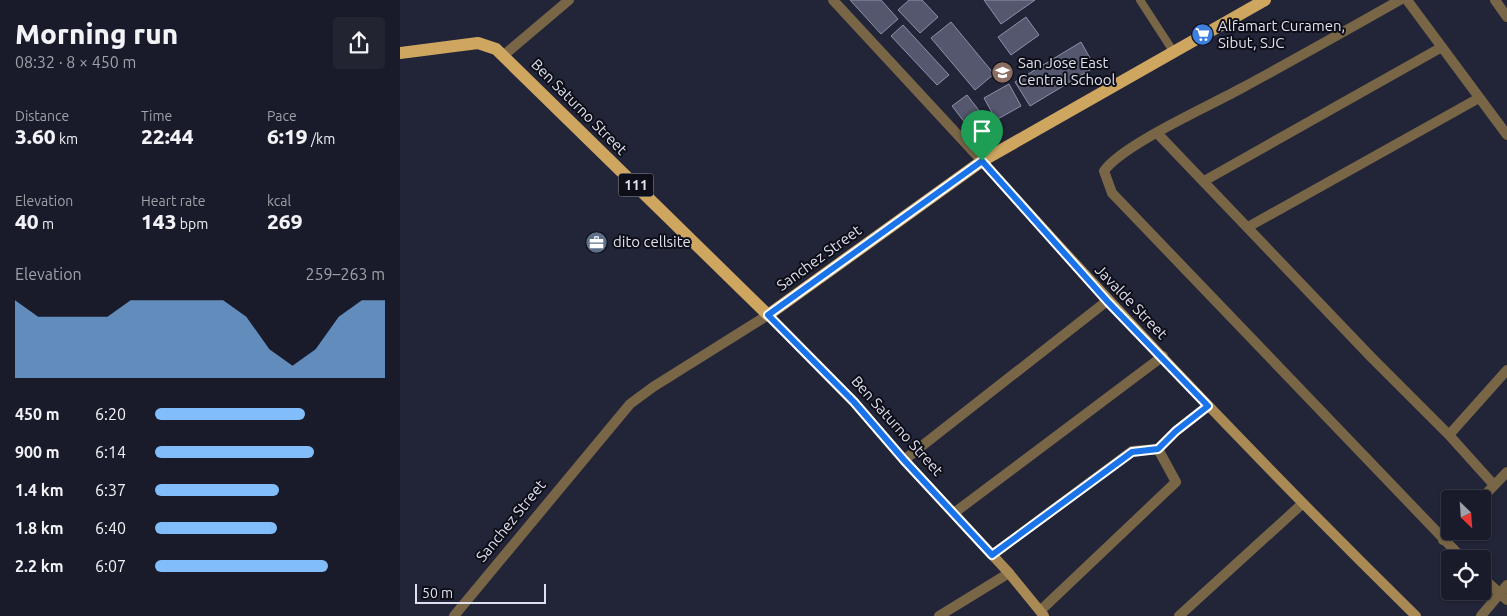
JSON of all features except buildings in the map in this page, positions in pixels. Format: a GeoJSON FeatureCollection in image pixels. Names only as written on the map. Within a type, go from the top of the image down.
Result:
{"type":"FeatureCollection","features":[{"type":"Feature","properties":{"kind":"main road","name":"Sanchez Street"},"geometry":{"type":"LineString","coordinates":[[768,315],[982,161],[1265,0]]}},
{"type":"Feature","properties":{"kind":"main road","name":"111"},"geometry":{"type":"LineString","coordinates":[[400,53],[478,43],[504,55]]}},
{"type":"Feature","properties":{"kind":"main road","name":"Ben Saturno Street"},"geometry":{"type":"LineString","coordinates":[[504,55],[768,315]]}},
{"type":"Feature","properties":{"kind":"street"},"geometry":{"type":"LineString","coordinates":[[504,55],[569,0]]}},
{"type":"Feature","properties":{"kind":"street","name":"Javalde Street"},"geometry":{"type":"LineString","coordinates":[[832,0],[982,161],[1108,302],[1163,356],[1302,504],[1416,616]]}},
{"type":"Feature","properties":{"kind":"street"},"geometry":{"type":"LineString","coordinates":[[1400,0],[1157,133],[1111,161],[1104,171],[1112,193],[1276,362],[1441,538]]}},
{"type":"Feature","properties":{"kind":"street"},"geometry":{"type":"LineString","coordinates":[[1407,0],[1507,135]]}},
{"type":"Feature","properties":{"kind":"street"},"geometry":{"type":"LineString","coordinates":[[1495,0],[1507,17]]}},
{"type":"Feature","properties":{"kind":"street"},"geometry":{"type":"LineString","coordinates":[[1204,181],[1442,47]]}},
{"type":"Feature","properties":{"kind":"street"},"geometry":{"type":"LineString","coordinates":[[1248,227],[1479,98]]}},
{"type":"Feature","properties":{"kind":"street"},"geometry":{"type":"LineString","coordinates":[[1157,133],[1372,358],[1450,435],[1494,485]]}},
{"type":"Feature","properties":{"kind":"street"},"geometry":{"type":"LineString","coordinates":[[904,460],[1108,302]]}},
{"type":"Feature","properties":{"kind":"street","name":"Ben Saturno Street"},"geometry":{"type":"LineString","coordinates":[[768,315],[854,402],[904,460],[1009,573],[1042,613]]}},
{"type":"Feature","properties":{"kind":"street","name":"Sanchez Street"},"geometry":{"type":"LineString","coordinates":[[454,616],[630,404],[653,387],[768,315]]}},
{"type":"Feature","properties":{"kind":"street"},"geometry":{"type":"LineString","coordinates":[[954,513],[1163,356]]}},
{"type":"Feature","properties":{"kind":"street"},"geometry":{"type":"LineString","coordinates":[[1450,435],[1507,370]]}},
{"type":"Feature","properties":{"kind":"street"},"geometry":{"type":"LineString","coordinates":[[992,555],[1132,452],[1158,449],[1176,431],[1208,406]]}},
{"type":"Feature","properties":{"kind":"street"},"geometry":{"type":"LineString","coordinates":[[1042,613],[1176,482],[1158,449]]}},
{"type":"Feature","properties":{"kind":"street"},"geometry":{"type":"LineString","coordinates":[[1489,490],[1507,472]]}},
{"type":"Feature","properties":{"kind":"street"},"geometry":{"type":"LineString","coordinates":[[1179,616],[1302,504]]}},
{"type":"Feature","properties":{"kind":"street"},"geometry":{"type":"LineString","coordinates":[[1443,540],[1454,550]]}},
{"type":"Feature","properties":{"kind":"street"},"geometry":{"type":"LineString","coordinates":[[939,616],[1009,573]]}},
{"type":"Feature","properties":{"kind":"street"},"geometry":{"type":"LineString","coordinates":[[1481,616],[1505,593],[1491,583]]}},
{"type":"Feature","properties":{"kind":"lane"},"geometry":{"type":"LineString","coordinates":[[1140,0],[1173,51]]}},
{"type":"Feature","properties":{"kind":"place","name":"Alfamart Curamen, Sibut, SJC"},"geometry":{"type":"Point","coordinates":[1202,35]}},
{"type":"Feature","properties":{"kind":"place","name":"San Jose East Central School"},"geometry":{"type":"Point","coordinates":[1002,72]}},
{"type":"Feature","properties":{"kind":"place","name":"dito cellsite"},"geometry":{"type":"Point","coordinates":[597,242]}},
{"type":"Feature","properties":{"kind":"route"},"geometry":{"type":"LineString","coordinates":[[982,161],[1108,302],[1163,356],[1208,406],[1176,431],[1158,449],[1132,452],[992,555],[904,460],[854,402],[768,315],[982,161]]}}]}
